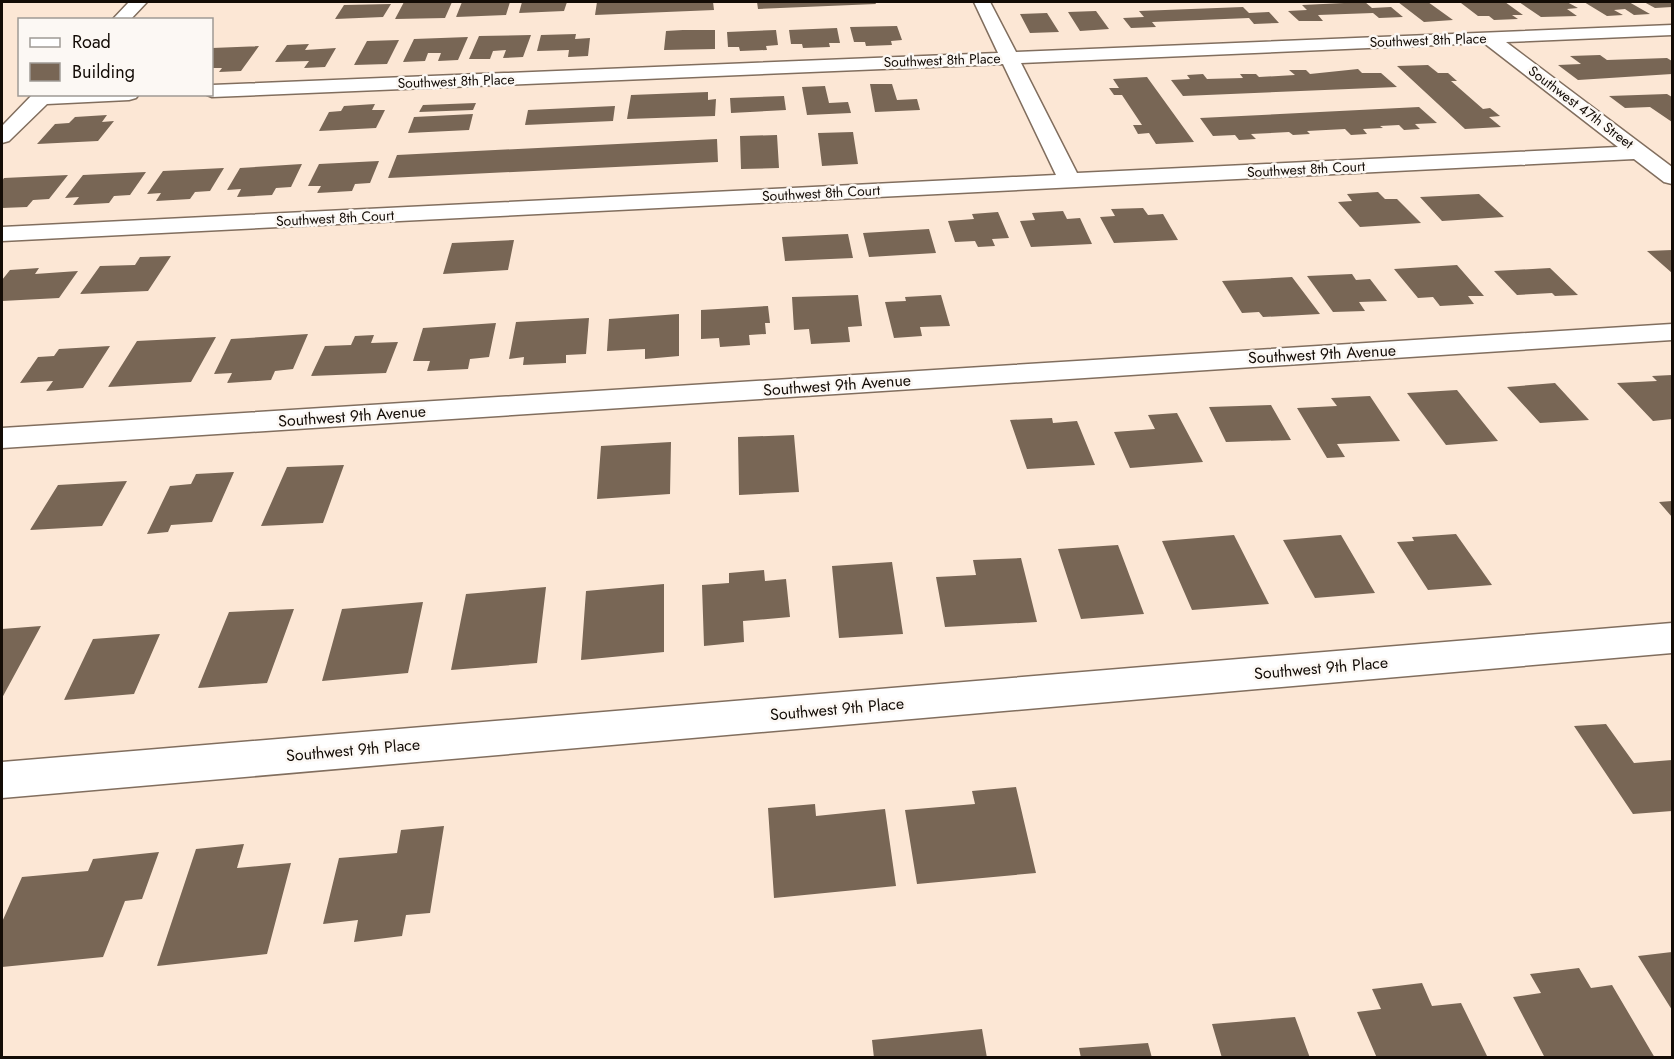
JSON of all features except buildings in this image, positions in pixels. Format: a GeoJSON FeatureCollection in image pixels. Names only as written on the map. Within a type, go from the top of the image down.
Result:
{"type":"FeatureCollection","features":[{"type":"Feature","properties":{"kind":"street"},"geometry":{"type":"LineString","coordinates":[[122,18],[138,2]]}},
{"type":"Feature","properties":{"kind":"street"},"geometry":{"type":"LineString","coordinates":[[982,2],[1070,181]]}},
{"type":"Feature","properties":{"kind":"street","name":"Southwest 8th Place"},"geometry":{"type":"LineString","coordinates":[[213,91],[1672,30]]}},
{"type":"Feature","properties":{"kind":"street","name":"Southwest 47th Street"},"geometry":{"type":"LineString","coordinates":[[1490,38],[1672,177]]}},
{"type":"Feature","properties":{"kind":"street"},"geometry":{"type":"LineString","coordinates":[[2,137],[43,96]]}},
{"type":"Feature","properties":{"kind":"street","name":"Southwest 8th Court"},"geometry":{"type":"LineString","coordinates":[[2,234],[1640,152]]}},
{"type":"Feature","properties":{"kind":"street","name":"Southwest 9th Avenue"},"geometry":{"type":"LineString","coordinates":[[2,438],[1672,332]]}},
{"type":"Feature","properties":{"kind":"street","name":"Southwest 9th Place"},"geometry":{"type":"LineString","coordinates":[[2,780],[1672,638]]}}]}
